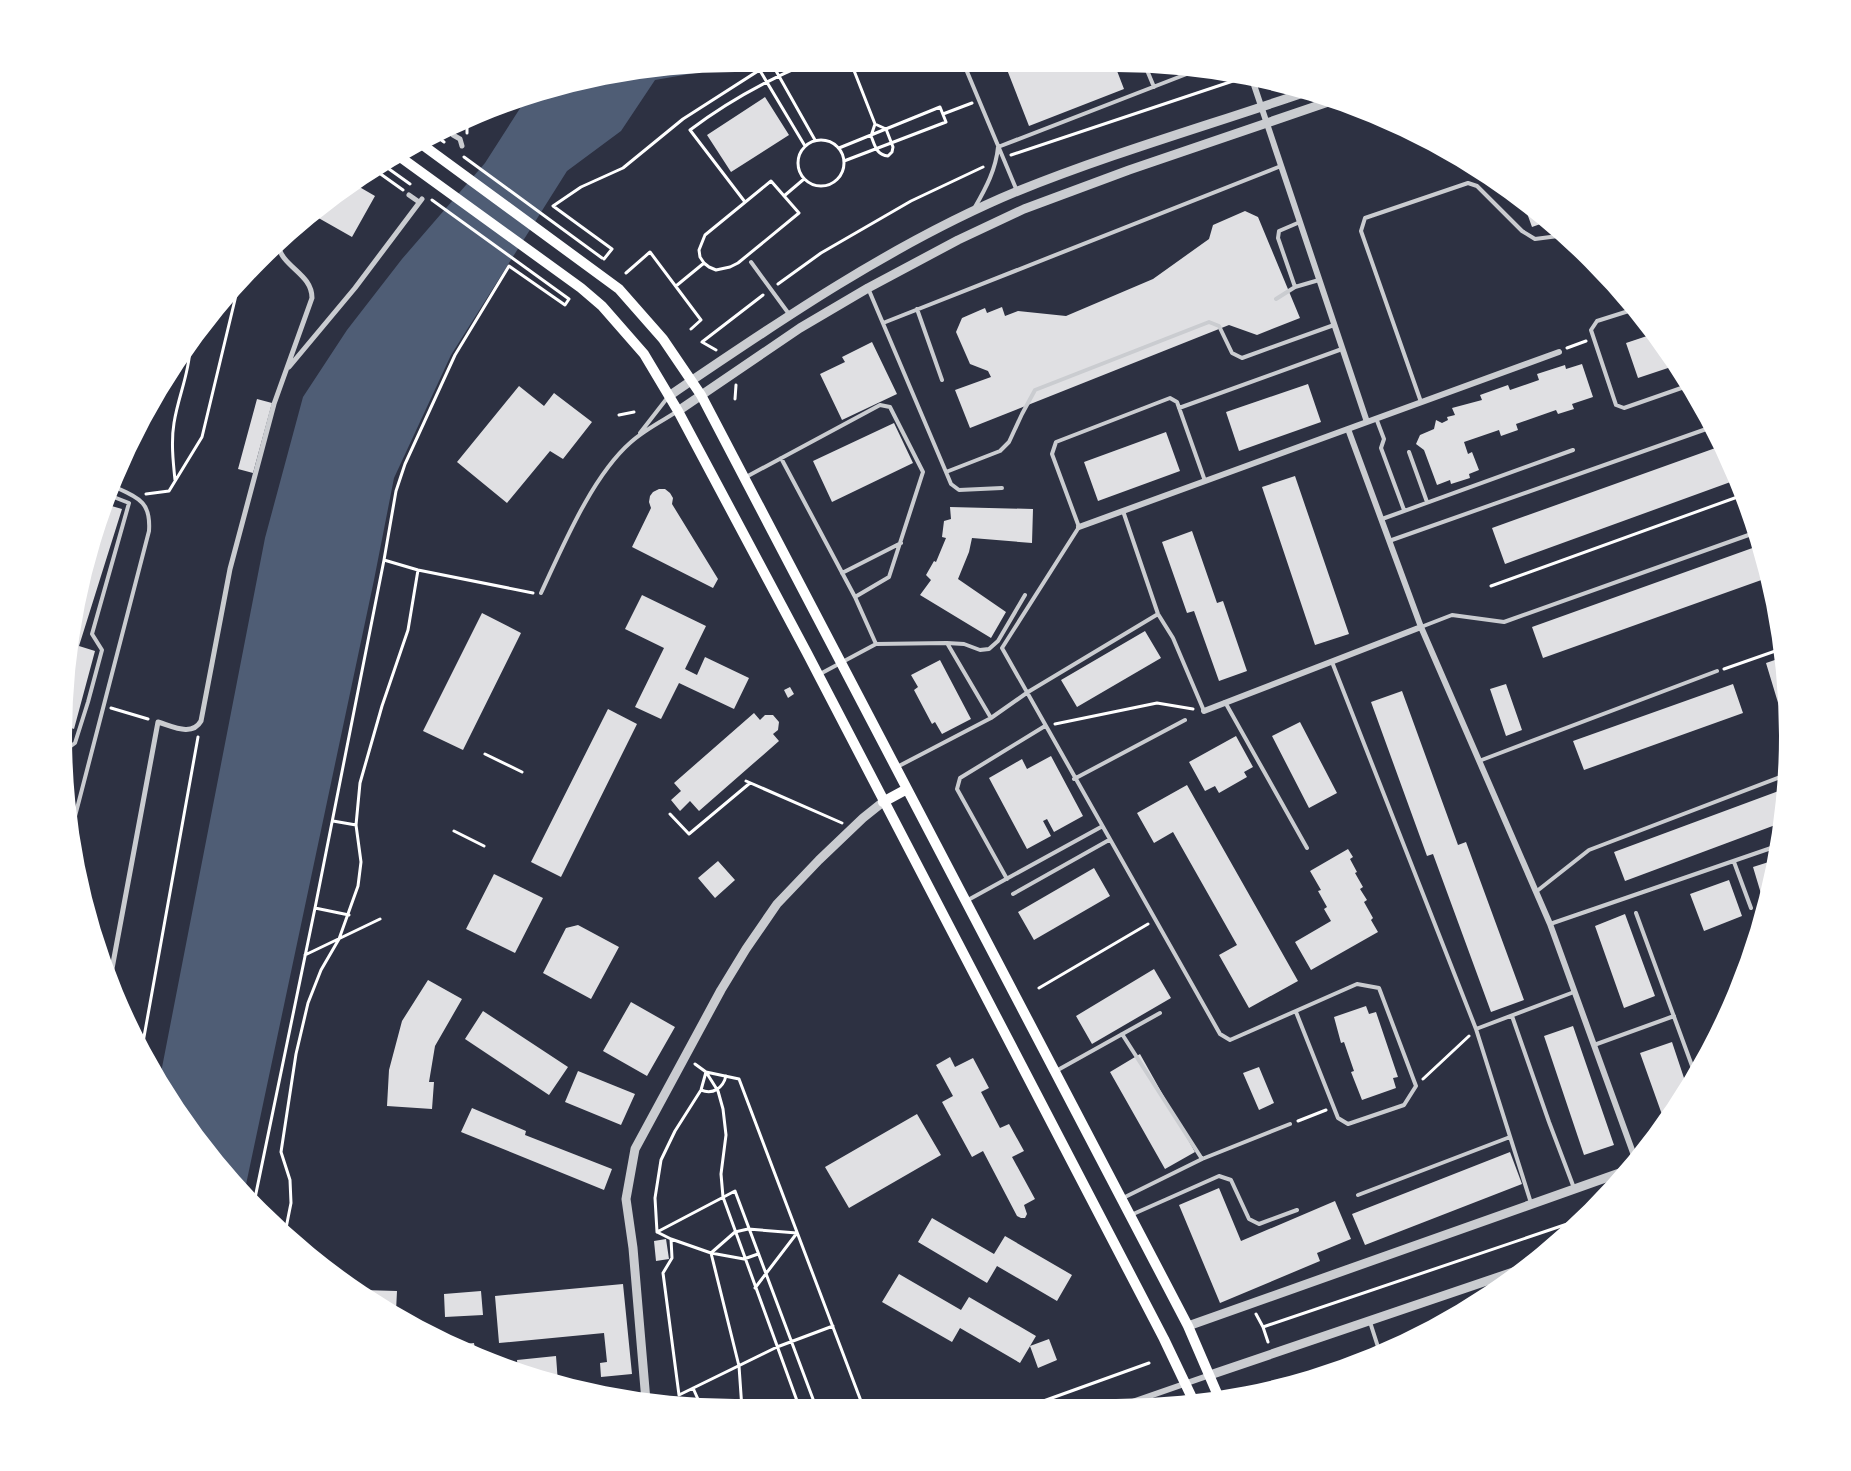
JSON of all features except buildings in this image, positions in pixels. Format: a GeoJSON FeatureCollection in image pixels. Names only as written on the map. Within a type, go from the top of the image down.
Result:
{"type":"FeatureCollection","features":[{"type":"Feature","properties":{"kind":"main road"},"geometry":{"type":"LineString","coordinates":[[427,148],[619,289],[663,339],[701,395],[1188,1326],[1217,1391]]}},
{"type":"Feature","properties":{"kind":"main road"},"geometry":{"type":"LineString","coordinates":[[406,160],[581,288],[602,306],[644,354],[678,411],[1191,1394]]}},
{"type":"Feature","properties":{"kind":"main road"},"geometry":{"type":"LineString","coordinates":[[883,802],[907,789]]}},
{"type":"Feature","properties":{"kind":"street"},"geometry":{"type":"LineString","coordinates":[[1255,87],[1367,422]]}},
{"type":"Feature","properties":{"kind":"street"},"geometry":{"type":"LineString","coordinates":[[669,396],[789,314],[858,273],[972,213],[1017,192],[1124,152],[1293,97]]}},
{"type":"Feature","properties":{"kind":"street"},"geometry":{"type":"LineString","coordinates":[[678,411],[800,328],[868,288],[1024,208],[1321,105]]}},
{"type":"Feature","properties":{"kind":"street"},"geometry":{"type":"LineString","coordinates":[[453,135],[460,139],[462,146]]}},
{"type":"Feature","properties":{"kind":"street"},"geometry":{"type":"LineString","coordinates":[[286,370],[355,288],[420,201],[410,195]]}},
{"type":"Feature","properties":{"kind":"street"},"geometry":{"type":"LineString","coordinates":[[113,964],[158,722],[190,730],[196,728],[201,721],[230,569],[274,404],[311,300],[312,291],[309,283],[281,253]]}},
{"type":"Feature","properties":{"kind":"street"},"geometry":{"type":"LineString","coordinates":[[1079,527],[1559,352]]}},
{"type":"Feature","properties":{"kind":"street"},"geometry":{"type":"LineString","coordinates":[[1348,429],[1420,627],[1550,924],[1632,1151]]}},
{"type":"Feature","properties":{"kind":"street"},"geometry":{"type":"LineString","coordinates":[[1204,711],[1420,627]]}},
{"type":"Feature","properties":{"kind":"street"},"geometry":{"type":"LineString","coordinates":[[645,1392],[633,1248],[626,1199],[635,1149],[721,990],[777,904],[819,860],[883,802]]}},
{"type":"Feature","properties":{"kind":"street"},"geometry":{"type":"LineString","coordinates":[[1188,1326],[1611,1176]]}},
{"type":"Feature","properties":{"kind":"street"},"geometry":{"type":"LineString","coordinates":[[1142,1398],[1498,1277]]}},
{"type":"Feature","properties":{"kind":"lane"},"geometry":{"type":"LineString","coordinates":[[967,72],[1017,192]]}},
{"type":"Feature","properties":{"kind":"lane"},"geometry":{"type":"LineString","coordinates":[[1148,73],[1154,87]]}},
{"type":"Feature","properties":{"kind":"lane"},"geometry":{"type":"LineString","coordinates":[[998,147],[1182,76]]}},
{"type":"Feature","properties":{"kind":"lane"},"geometry":{"type":"LineString","coordinates":[[972,213],[988,184],[997,161],[998,147]]}},
{"type":"Feature","properties":{"kind":"lane"},"geometry":{"type":"LineString","coordinates":[[883,323],[1281,165]]}},
{"type":"Feature","properties":{"kind":"lane"},"geometry":{"type":"LineString","coordinates":[[1421,402],[1361,231],[1365,218],[1468,183],[1477,186],[1522,231],[1534,238],[1552,236]]}},
{"type":"Feature","properties":{"kind":"lane"},"geometry":{"type":"LineString","coordinates":[[1295,287],[1278,238],[1279,231],[1300,222]]}},
{"type":"Feature","properties":{"kind":"lane"},"geometry":{"type":"LineString","coordinates":[[751,262],[789,314]]}},
{"type":"Feature","properties":{"kind":"lane"},"geometry":{"type":"LineString","coordinates":[[1276,299],[1295,287],[1320,280]]}},
{"type":"Feature","properties":{"kind":"lane"},"geometry":{"type":"LineString","coordinates":[[868,288],[951,484],[959,490],[1002,488]]}},
{"type":"Feature","properties":{"kind":"lane"},"geometry":{"type":"LineString","coordinates":[[917,309],[942,380]]}},
{"type":"Feature","properties":{"kind":"lane"},"geometry":{"type":"LineString","coordinates":[[1626,312],[1597,321],[1591,330],[1616,405],[1624,408],[1681,389]]}},
{"type":"Feature","properties":{"kind":"lane"},"geometry":{"type":"LineString","coordinates":[[946,472],[1000,451],[1009,442],[1035,390],[1209,322],[1219,326],[1233,353],[1242,358],[1334,324]]}},
{"type":"Feature","properties":{"kind":"lane"},"geometry":{"type":"LineString","coordinates":[[1179,408],[1342,349]]}},
{"type":"Feature","properties":{"kind":"lane"},"geometry":{"type":"LineString","coordinates":[[638,436],[669,396]]}},
{"type":"Feature","properties":{"kind":"lane"},"geometry":{"type":"LineString","coordinates":[[1205,481],[1177,402],[1170,398],[1056,442],[1052,454],[1079,527],[1002,648],[1220,1034],[1230,1040],[1357,984],[1379,988],[1416,1086],[1404,1105],[1348,1124],[1338,1118],[1296,1012]]}},
{"type":"Feature","properties":{"kind":"lane"},"geometry":{"type":"LineString","coordinates":[[744,478],[880,405],[890,407],[923,472],[889,577],[855,597]]}},
{"type":"Feature","properties":{"kind":"lane"},"geometry":{"type":"LineString","coordinates":[[541,594],[559,554],[604,471],[630,442],[678,411]]}},
{"type":"Feature","properties":{"kind":"lane"},"geometry":{"type":"LineString","coordinates":[[1376,418],[1384,439],[1381,448],[1404,510]]}},
{"type":"Feature","properties":{"kind":"lane"},"geometry":{"type":"LineString","coordinates":[[1389,541],[1704,430]]}},
{"type":"Feature","properties":{"kind":"lane"},"geometry":{"type":"LineString","coordinates":[[1381,519],[1573,450]]}},
{"type":"Feature","properties":{"kind":"lane"},"geometry":{"type":"LineString","coordinates":[[1409,452],[1427,502]]}},
{"type":"Feature","properties":{"kind":"lane"},"geometry":{"type":"LineString","coordinates":[[781,458],[855,597],[876,644]]}},
{"type":"Feature","properties":{"kind":"lane"},"geometry":{"type":"LineString","coordinates":[[77,810],[149,531],[149,513],[142,502],[120,489]]}},
{"type":"Feature","properties":{"kind":"lane"},"geometry":{"type":"LineString","coordinates":[[72,745],[75,743],[91,692],[102,650],[92,634],[132,495]]}},
{"type":"Feature","properties":{"kind":"lane"},"geometry":{"type":"LineString","coordinates":[[117,498],[129,503]]}},
{"type":"Feature","properties":{"kind":"lane"},"geometry":{"type":"LineString","coordinates":[[1124,511],[1158,614],[1173,639],[1204,711]]}},
{"type":"Feature","properties":{"kind":"lane"},"geometry":{"type":"LineString","coordinates":[[1420,627],[1452,615],[1504,622],[1748,535]]}},
{"type":"Feature","properties":{"kind":"lane"},"geometry":{"type":"LineString","coordinates":[[842,573],[901,543]]}},
{"type":"Feature","properties":{"kind":"lane"},"geometry":{"type":"LineString","coordinates":[[817,676],[876,644],[947,643],[964,644],[980,650],[989,649],[998,641],[1025,595]]}},
{"type":"Feature","properties":{"kind":"lane"},"geometry":{"type":"LineString","coordinates":[[896,768],[991,718],[1028,692],[1158,614]]}},
{"type":"Feature","properties":{"kind":"lane"},"geometry":{"type":"LineString","coordinates":[[947,643],[991,718]]}},
{"type":"Feature","properties":{"kind":"lane"},"geometry":{"type":"LineString","coordinates":[[1332,661],[1476,1029],[1532,1204]]}},
{"type":"Feature","properties":{"kind":"lane"},"geometry":{"type":"LineString","coordinates":[[1479,761],[1717,671]]}},
{"type":"Feature","properties":{"kind":"lane"},"geometry":{"type":"LineString","coordinates":[[1226,702],[1306,848]]}},
{"type":"Feature","properties":{"kind":"lane"},"geometry":{"type":"LineString","coordinates":[[1074,779],[1185,720]]}},
{"type":"Feature","properties":{"kind":"lane"},"geometry":{"type":"LineString","coordinates":[[1007,879],[957,789],[960,778],[1045,726]]}},
{"type":"Feature","properties":{"kind":"lane"},"geometry":{"type":"LineString","coordinates":[[1536,892],[1589,850],[1778,778]]}},
{"type":"Feature","properties":{"kind":"lane"},"geometry":{"type":"LineString","coordinates":[[966,902],[1101,826]]}},
{"type":"Feature","properties":{"kind":"lane"},"geometry":{"type":"LineString","coordinates":[[1013,894],[1109,840]]}},
{"type":"Feature","properties":{"kind":"lane"},"geometry":{"type":"LineString","coordinates":[[1550,924],[1769,849]]}},
{"type":"Feature","properties":{"kind":"lane"},"geometry":{"type":"LineString","coordinates":[[1734,862],[1752,908]]}},
{"type":"Feature","properties":{"kind":"lane"},"geometry":{"type":"LineString","coordinates":[[1636,913],[1691,1064]]}},
{"type":"Feature","properties":{"kind":"lane"},"geometry":{"type":"LineString","coordinates":[[1476,1029],[1574,992]]}},
{"type":"Feature","properties":{"kind":"lane"},"geometry":{"type":"LineString","coordinates":[[1054,1072],[1160,1013]]}},
{"type":"Feature","properties":{"kind":"lane"},"geometry":{"type":"LineString","coordinates":[[1512,1016],[1574,1189]]}},
{"type":"Feature","properties":{"kind":"lane"},"geometry":{"type":"LineString","coordinates":[[1594,1046],[1674,1016]]}},
{"type":"Feature","properties":{"kind":"lane"},"geometry":{"type":"LineString","coordinates":[[1122,1034],[1202,1159]]}},
{"type":"Feature","properties":{"kind":"lane"},"geometry":{"type":"LineString","coordinates":[[1121,1199],[1202,1159],[1290,1124]]}},
{"type":"Feature","properties":{"kind":"lane"},"geometry":{"type":"LineString","coordinates":[[1358,1195],[1510,1137]]}},
{"type":"Feature","properties":{"kind":"lane"},"geometry":{"type":"LineString","coordinates":[[1130,1216],[1219,1176],[1231,1180],[1249,1219],[1259,1224],[1297,1210]]}},
{"type":"Feature","properties":{"kind":"lane"},"geometry":{"type":"LineString","coordinates":[[1369,1320],[1377,1345]]}},
{"type":"Feature","properties":{"kind":"path"},"geometry":{"type":"LineString","coordinates":[[464,156],[603,259],[612,249],[553,206],[581,188],[623,168],[683,119],[754,72]]}},
{"type":"Feature","properties":{"kind":"path"},"geometry":{"type":"LineString","coordinates":[[761,72],[805,146]]}},
{"type":"Feature","properties":{"kind":"path"},"geometry":{"type":"LineString","coordinates":[[777,72],[815,140]]}},
{"type":"Feature","properties":{"kind":"path"},"geometry":{"type":"LineString","coordinates":[[745,202],[690,130],[706,118],[786,72]]}},
{"type":"Feature","properties":{"kind":"path"},"geometry":{"type":"LineString","coordinates":[[855,72],[875,124],[871,136],[876,149],[882,156],[888,156],[892,152],[892,142],[886,129],[875,124]]}},
{"type":"Feature","properties":{"kind":"path"},"geometry":{"type":"LineString","coordinates":[[1003,158],[1229,82]]}},
{"type":"Feature","properties":{"kind":"path"},"geometry":{"type":"LineString","coordinates":[[839,148],[940,107],[943,114],[946,122],[844,161]]}},
{"type":"Feature","properties":{"kind":"path"},"geometry":{"type":"LineString","coordinates":[[943,114],[961,108]]}},
{"type":"Feature","properties":{"kind":"path"},"geometry":{"type":"LineString","coordinates":[[823,139],[839,148],[844,161],[842,174],[831,184],[824,186],[817,186],[804,179],[798,164],[799,156],[805,146],[815,140],[823,139]]}},
{"type":"Feature","properties":{"kind":"path"},"geometry":{"type":"LineString","coordinates":[[442,140],[446,143]]}},
{"type":"Feature","properties":{"kind":"path"},"geometry":{"type":"LineString","coordinates":[[720,352],[702,342],[821,253],[911,201],[997,161]]}},
{"type":"Feature","properties":{"kind":"path"},"geometry":{"type":"LineString","coordinates":[[390,170],[410,184]]}},
{"type":"Feature","properties":{"kind":"path"},"geometry":{"type":"LineString","coordinates":[[382,175],[410,195]]}},
{"type":"Feature","properties":{"kind":"path"},"geometry":{"type":"LineString","coordinates":[[784,196],[804,179]]}},
{"type":"Feature","properties":{"kind":"path"},"geometry":{"type":"LineString","coordinates":[[771,181],[799,213],[738,263],[716,270],[709,267],[700,257],[699,250],[705,235],[745,202],[771,181]]}},
{"type":"Feature","properties":{"kind":"path"},"geometry":{"type":"LineString","coordinates":[[256,1194],[333,821],[396,491],[405,464],[455,355],[509,266],[565,304],[569,299],[429,198]]}},
{"type":"Feature","properties":{"kind":"path"},"geometry":{"type":"LineString","coordinates":[[626,273],[650,252],[701,320],[691,329]]}},
{"type":"Feature","properties":{"kind":"path"},"geometry":{"type":"LineString","coordinates":[[676,286],[704,263]]}},
{"type":"Feature","properties":{"kind":"path"},"geometry":{"type":"LineString","coordinates":[[132,495],[169,491],[202,437],[235,301]]}},
{"type":"Feature","properties":{"kind":"path"},"geometry":{"type":"LineString","coordinates":[[1559,352],[1594,339]]}},
{"type":"Feature","properties":{"kind":"path"},"geometry":{"type":"LineString","coordinates":[[176,481],[172,454],[174,424],[190,359]]}},
{"type":"Feature","properties":{"kind":"path"},"geometry":{"type":"LineString","coordinates":[[735,399],[736,380]]}},
{"type":"Feature","properties":{"kind":"path"},"geometry":{"type":"LineString","coordinates":[[619,415],[634,412]]}},
{"type":"Feature","properties":{"kind":"path"},"geometry":{"type":"LineString","coordinates":[[1491,586],[1734,498]]}},
{"type":"Feature","properties":{"kind":"path"},"geometry":{"type":"LineString","coordinates":[[384,560],[418,570],[541,594]]}},
{"type":"Feature","properties":{"kind":"path"},"geometry":{"type":"LineString","coordinates":[[287,1224],[291,1203],[290,1180],[281,1152],[296,1054],[308,1003],[321,970],[339,939],[358,886],[361,862],[357,825],[360,783],[382,706],[408,630],[418,570]]}},
{"type":"Feature","properties":{"kind":"path"},"geometry":{"type":"LineString","coordinates":[[1717,671],[1773,652]]}},
{"type":"Feature","properties":{"kind":"path"},"geometry":{"type":"LineString","coordinates":[[1045,726],[1157,703],[1204,711]]}},
{"type":"Feature","properties":{"kind":"path"},"geometry":{"type":"LineString","coordinates":[[105,706],[158,722]]}},
{"type":"Feature","properties":{"kind":"path"},"geometry":{"type":"LineString","coordinates":[[144,1036],[201,721]]}},
{"type":"Feature","properties":{"kind":"path"},"geometry":{"type":"LineString","coordinates":[[485,754],[522,772]]}},
{"type":"Feature","properties":{"kind":"path"},"geometry":{"type":"LineString","coordinates":[[670,814],[689,834],[748,782],[849,826]]}},
{"type":"Feature","properties":{"kind":"path"},"geometry":{"type":"LineString","coordinates":[[333,821],[357,825]]}},
{"type":"Feature","properties":{"kind":"path"},"geometry":{"type":"LineString","coordinates":[[454,831],[484,846]]}},
{"type":"Feature","properties":{"kind":"path"},"geometry":{"type":"LineString","coordinates":[[315,908],[349,915]]}},
{"type":"Feature","properties":{"kind":"path"},"geometry":{"type":"LineString","coordinates":[[305,955],[380,919]]}},
{"type":"Feature","properties":{"kind":"path"},"geometry":{"type":"LineString","coordinates":[[1039,988],[1154,920]]}},
{"type":"Feature","properties":{"kind":"path"},"geometry":{"type":"LineString","coordinates":[[1416,1086],[1476,1029]]}},
{"type":"Feature","properties":{"kind":"path"},"geometry":{"type":"LineString","coordinates":[[706,1072],[739,1079],[860,1399]]}},
{"type":"Feature","properties":{"kind":"path"},"geometry":{"type":"LineString","coordinates":[[706,1072],[717,1090],[723,1109],[726,1135],[721,1174],[723,1197],[796,1399]]}},
{"type":"Feature","properties":{"kind":"path"},"geometry":{"type":"LineString","coordinates":[[657,1232],[655,1198],[661,1160],[675,1131],[701,1090],[706,1072]]}},
{"type":"Feature","properties":{"kind":"path"},"geometry":{"type":"LineString","coordinates":[[701,1090],[708,1093],[717,1090],[726,1076]]}},
{"type":"Feature","properties":{"kind":"path"},"geometry":{"type":"LineString","coordinates":[[1290,1124],[1333,1108]]}},
{"type":"Feature","properties":{"kind":"path"},"geometry":{"type":"LineString","coordinates":[[657,1232],[735,1191],[813,1399]]}},
{"type":"Feature","properties":{"kind":"path"},"geometry":{"type":"LineString","coordinates":[[1260,1345],[1269,1342],[1263,1327],[1562,1226]]}},
{"type":"Feature","properties":{"kind":"path"},"geometry":{"type":"LineString","coordinates":[[711,1252],[735,1232],[748,1229],[797,1233]]}},
{"type":"Feature","properties":{"kind":"path"},"geometry":{"type":"LineString","coordinates":[[657,1232],[711,1252],[744,1259],[758,1254]]}},
{"type":"Feature","properties":{"kind":"path"},"geometry":{"type":"LineString","coordinates":[[755,1288],[797,1233]]}},
{"type":"Feature","properties":{"kind":"path"},"geometry":{"type":"LineString","coordinates":[[671,1239],[672,1258],[663,1273],[680,1395],[777,1347],[833,1326]]}},
{"type":"Feature","properties":{"kind":"path"},"geometry":{"type":"LineString","coordinates":[[711,1252],[739,1366],[742,1399]]}},
{"type":"Feature","properties":{"kind":"path"},"geometry":{"type":"LineString","coordinates":[[1049,1399],[1149,1363]]}},
{"type":"Feature","properties":{"kind":"path"},"geometry":{"type":"LineString","coordinates":[[693,1388],[697,1398]]}},
{"type":"Feature","properties":{"kind":"water"},"geometry":{"type":"Polygon","coordinates":[[[696,73],[655,80],[621,131],[567,171],[451,355],[394,478],[246,1183],[209,1139],[162,1068],[265,538],[303,397],[347,330],[402,259],[485,163],[520,108],[606,85],[696,73]]]}}]}
